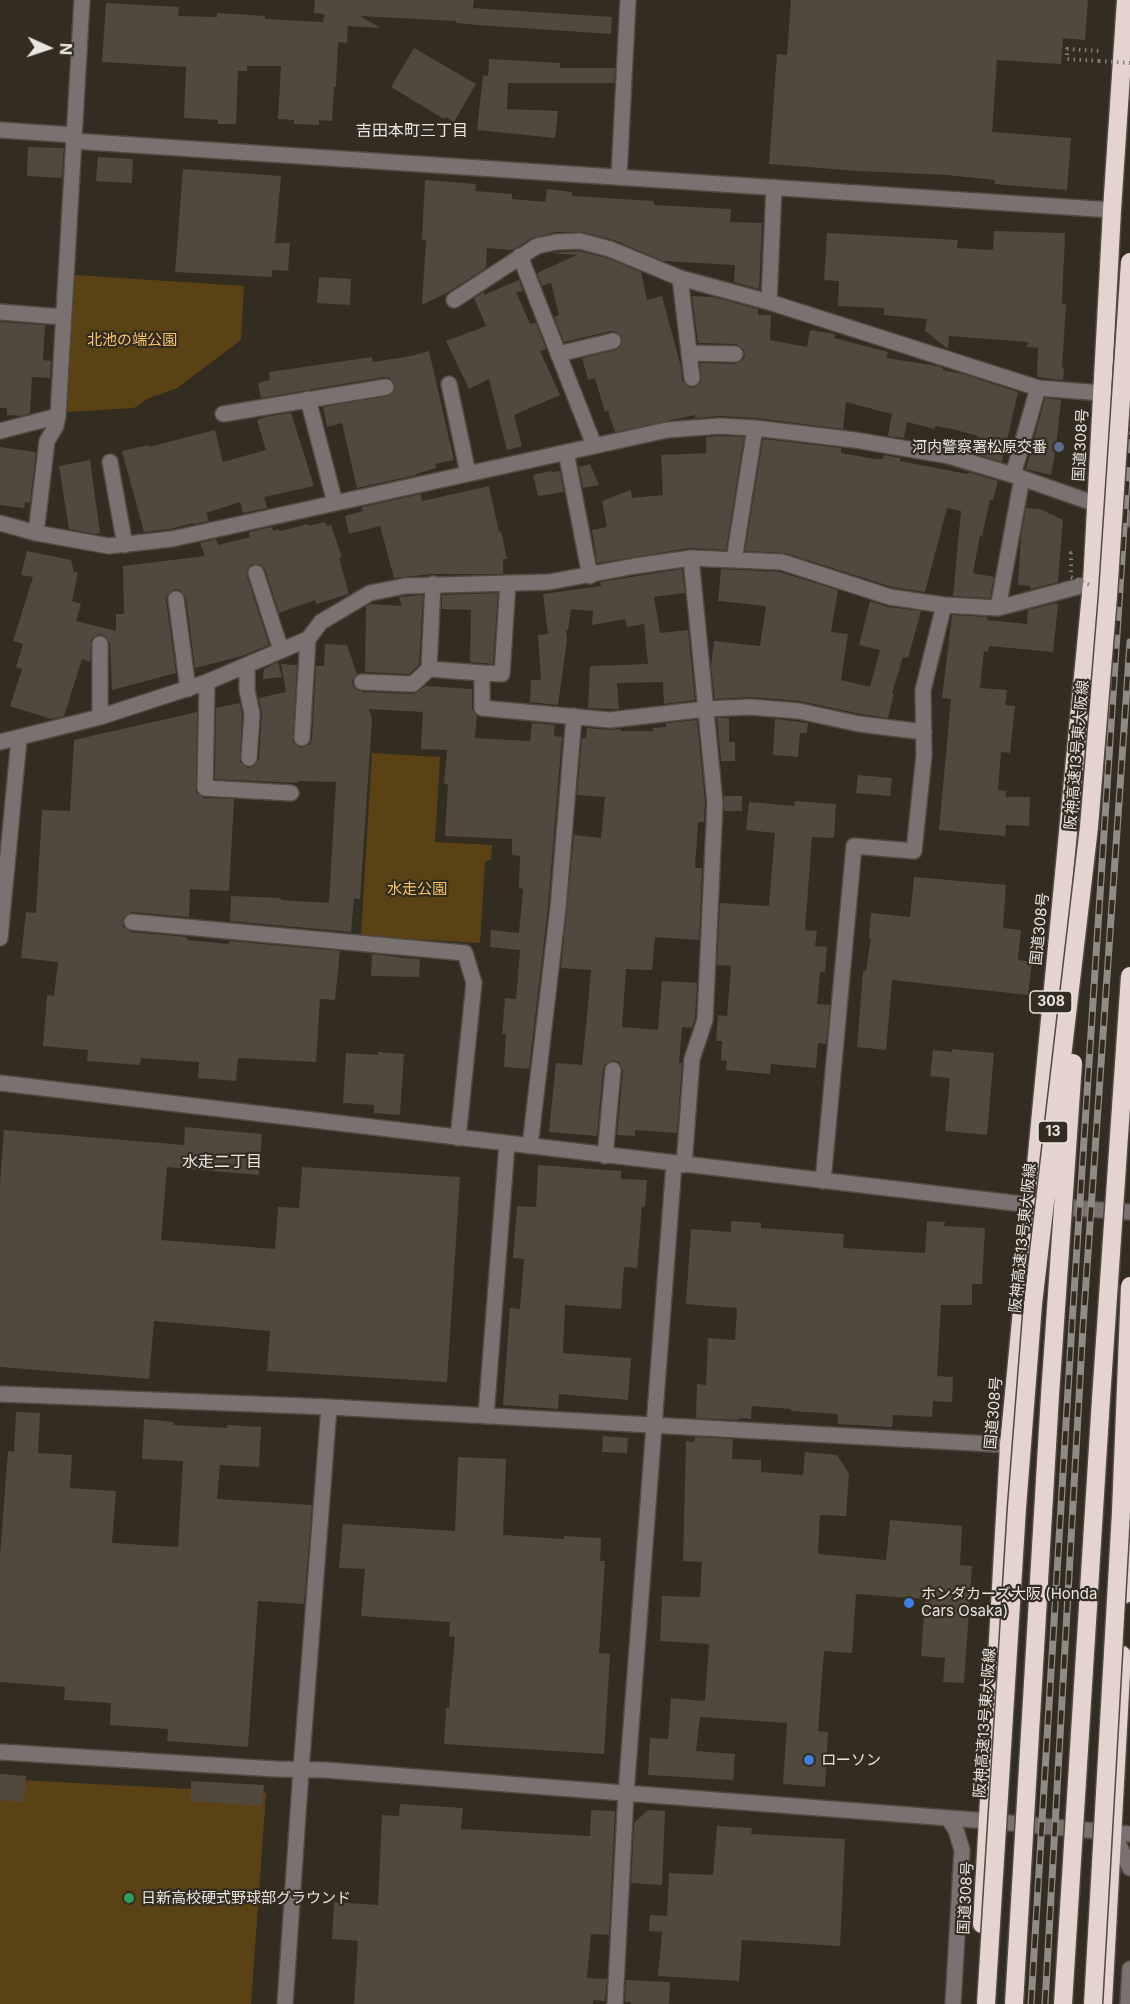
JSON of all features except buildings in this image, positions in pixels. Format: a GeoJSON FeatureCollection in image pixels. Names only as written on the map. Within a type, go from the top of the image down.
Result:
{"type":"FeatureCollection","features":[{"type":"Feature","properties":{"kind":"highway","name":"国道308号"},"geometry":{"type":"LineString","coordinates":[[978,2004],[1009,1445],[1092,583],[1126,0]]}},
{"type":"Feature","properties":{"kind":"highway","name":"阪神高速13号東大阪線"},"geometry":{"type":"LineString","coordinates":[[986,2004],[1017,1508],[1033,1304],[1089,827],[1108,596],[1130,262]]}},
{"type":"Feature","properties":{"kind":"highway"},"geometry":{"type":"LineString","coordinates":[[1014,2004],[1050,1395],[1089,827]]}},
{"type":"Feature","properties":{"kind":"highway"},"geometry":{"type":"LineString","coordinates":[[1064,2004],[1101,1399],[1130,976]]}},
{"type":"Feature","properties":{"kind":"highway"},"geometry":{"type":"LineString","coordinates":[[1094,2004],[1121,1512],[1130,1286]]}},
{"type":"Feature","properties":{"kind":"highway"},"geometry":{"type":"LineString","coordinates":[[1103,2004],[1122,1834],[1130,1518]]}},
{"type":"Feature","properties":{"kind":"street"},"geometry":{"type":"LineString","coordinates":[[36,533],[47,441],[56,426],[58,416],[82,0]]}},
{"type":"Feature","properties":{"kind":"street"},"geometry":{"type":"LineString","coordinates":[[619,176],[628,0]]}},
{"type":"Feature","properties":{"kind":"street"},"geometry":{"type":"LineString","coordinates":[[0,130],[74,138],[1112,210]]}},
{"type":"Feature","properties":{"kind":"street"},"geometry":{"type":"LineString","coordinates":[[769,302],[774,187]]}},
{"type":"Feature","properties":{"kind":"street"},"geometry":{"type":"LineString","coordinates":[[454,300],[537,246],[580,241],[610,249],[680,278],[769,302],[1038,388],[1102,393]]}},
{"type":"Feature","properties":{"kind":"street"},"geometry":{"type":"LineString","coordinates":[[520,256],[594,445]]}},
{"type":"Feature","properties":{"kind":"street"},"geometry":{"type":"LineString","coordinates":[[680,278],[692,378]]}},
{"type":"Feature","properties":{"kind":"street"},"geometry":{"type":"LineString","coordinates":[[0,312],[63,317]]}},
{"type":"Feature","properties":{"kind":"street"},"geometry":{"type":"LineString","coordinates":[[558,354],[614,341]]}},
{"type":"Feature","properties":{"kind":"street"},"geometry":{"type":"LineString","coordinates":[[689,353],[735,354]]}},
{"type":"Feature","properties":{"kind":"street"},"geometry":{"type":"LineString","coordinates":[[449,384],[468,473]]}},
{"type":"Feature","properties":{"kind":"street"},"geometry":{"type":"LineString","coordinates":[[223,414],[386,387]]}},
{"type":"Feature","properties":{"kind":"street"},"geometry":{"type":"LineString","coordinates":[[998,608],[1018,476],[1038,388]]}},
{"type":"Feature","properties":{"kind":"street"},"geometry":{"type":"LineString","coordinates":[[309,399],[335,503]]}},
{"type":"Feature","properties":{"kind":"street"},"geometry":{"type":"LineString","coordinates":[[0,432],[58,416]]}},
{"type":"Feature","properties":{"kind":"street"},"geometry":{"type":"LineString","coordinates":[[0,523],[36,533],[109,546],[172,539],[594,445],[668,430],[720,426],[855,440],[949,456],[1018,476],[1096,504],[1130,519]]}},
{"type":"Feature","properties":{"kind":"street"},"geometry":{"type":"LineString","coordinates":[[734,560],[755,428]]}},
{"type":"Feature","properties":{"kind":"street"},"geometry":{"type":"LineString","coordinates":[[566,452],[590,576]]}},
{"type":"Feature","properties":{"kind":"street"},"geometry":{"type":"LineString","coordinates":[[110,462],[125,544]]}},
{"type":"Feature","properties":{"kind":"street"},"geometry":{"type":"LineString","coordinates":[[615,2004],[626,1793],[655,1425],[679,1165],[692,1059],[705,1020],[706,1008],[715,803],[691,558]]}},
{"type":"Feature","properties":{"kind":"street"},"geometry":{"type":"LineString","coordinates":[[0,742],[100,717],[207,682],[308,639],[321,622],[370,593],[405,586],[549,582],[691,558],[782,562],[890,597],[944,605],[998,608],[1092,583]]}},
{"type":"Feature","properties":{"kind":"street"},"geometry":{"type":"LineString","coordinates":[[256,573],[281,650]]}},
{"type":"Feature","properties":{"kind":"street"},"geometry":{"type":"LineString","coordinates":[[429,669],[502,674],[508,583]]}},
{"type":"Feature","properties":{"kind":"street"},"geometry":{"type":"LineString","coordinates":[[362,682],[413,684],[429,669],[433,584]]}},
{"type":"Feature","properties":{"kind":"street"},"geometry":{"type":"LineString","coordinates":[[176,599],[188,689]]}},
{"type":"Feature","properties":{"kind":"street"},"geometry":{"type":"LineString","coordinates":[[823,1181],[854,846],[914,851],[924,755],[923,690],[944,605]]}},
{"type":"Feature","properties":{"kind":"street"},"geometry":{"type":"LineString","coordinates":[[302,738],[308,639]]}},
{"type":"Feature","properties":{"kind":"street"},"geometry":{"type":"LineString","coordinates":[[100,644],[100,717]]}},
{"type":"Feature","properties":{"kind":"street"},"geometry":{"type":"LineString","coordinates":[[247,664],[247,690],[252,714],[249,758]]}},
{"type":"Feature","properties":{"kind":"street"},"geometry":{"type":"LineString","coordinates":[[482,673],[482,708],[610,720],[706,709],[750,707],[799,711],[858,724],[924,732]]}},
{"type":"Feature","properties":{"kind":"street"},"geometry":{"type":"LineString","coordinates":[[207,682],[205,788],[291,793]]}},
{"type":"Feature","properties":{"kind":"street"},"geometry":{"type":"LineString","coordinates":[[530,1146],[558,908],[574,716]]}},
{"type":"Feature","properties":{"kind":"street"},"geometry":{"type":"LineString","coordinates":[[0,938],[19,739]]}},
{"type":"Feature","properties":{"kind":"street"},"geometry":{"type":"LineString","coordinates":[[132,922],[465,953],[474,983],[458,1138]]}},
{"type":"Feature","properties":{"kind":"street"},"geometry":{"type":"LineString","coordinates":[[605,1156],[613,1070]]}},
{"type":"Feature","properties":{"kind":"street"},"geometry":{"type":"LineString","coordinates":[[0,1083],[679,1165],[1031,1205],[1130,1212]]}},
{"type":"Feature","properties":{"kind":"street"},"geometry":{"type":"LineString","coordinates":[[486,1416],[507,1144]]}},
{"type":"Feature","properties":{"kind":"street"},"geometry":{"type":"LineString","coordinates":[[0,1394],[329,1407],[1009,1445]]}},
{"type":"Feature","properties":{"kind":"street"},"geometry":{"type":"LineString","coordinates":[[285,2004],[329,1407]]}},
{"type":"Feature","properties":{"kind":"street"},"geometry":{"type":"LineString","coordinates":[[0,1752],[626,1793],[988,1821],[1122,1834],[1130,1868]]}},
{"type":"Feature","properties":{"kind":"street"},"geometry":{"type":"LineString","coordinates":[[948,1818],[962,1845],[953,2004]]}},
{"type":"Feature","properties":{"kind":"street"},"geometry":{"type":"LineString","coordinates":[[961,1886],[984,1881]]}},
{"type":"Feature","properties":{"kind":"street"},"geometry":{"type":"LineString","coordinates":[[1128,2004],[1130,1969]]}},
{"type":"Feature","properties":{"kind":"path"},"geometry":{"type":"LineString","coordinates":[[1100,51],[1067,49],[1067,59],[1130,63]]}},
{"type":"Feature","properties":{"kind":"path"},"geometry":{"type":"LineString","coordinates":[[1071,577],[1071,553],[1076,554]]}},
{"type":"Feature","properties":{"kind":"green space","name":"北池の端公園"},"geometry":{"type":"Polygon","coordinates":[[[75,275],[244,286],[241,340],[177,388],[147,399],[134,408],[67,412],[75,275]]]}},
{"type":"Feature","properties":{"kind":"green space","name":"水走公園"},"geometry":{"type":"Polygon","coordinates":[[[372,753],[440,757],[435,842],[492,845],[491,860],[485,861],[480,943],[361,936],[372,753]]]}},
{"type":"Feature","properties":{"kind":"green space","name":"日新高校硬式野球部グラウンド"},"geometry":{"type":"Polygon","coordinates":[[[0,1779],[266,1793],[251,2004],[0,2004],[0,1779]]]}},
{"type":"Feature","properties":{"kind":"railway"},"geometry":{"type":"LineString","coordinates":[[1031,2004],[1072,1324],[1130,435]]}},
{"type":"Feature","properties":{"kind":"railway"},"geometry":{"type":"LineString","coordinates":[[1045,2004],[1083,1326],[1130,642]]}},
{"type":"Feature","properties":{"kind":"place","name":"河内警察署松原交番"},"geometry":{"type":"Point","coordinates":[1059,447]}},
{"type":"Feature","properties":{"kind":"place","name":"ホンダカーズ大阪 (Honda Cars Osaka)"},"geometry":{"type":"Point","coordinates":[909,1603]}},
{"type":"Feature","properties":{"kind":"place","name":"ローソン"},"geometry":{"type":"Point","coordinates":[809,1760]}},
{"type":"Feature","properties":{"kind":"place","name":"日新高校硬式野球部グラウンド"},"geometry":{"type":"Point","coordinates":[129,1898]}},
{"type":"Feature","properties":{"kind":"district","name":"吉田本町三丁目"},"geometry":{"type":"Point","coordinates":[412,131]}},
{"type":"Feature","properties":{"kind":"district","name":"水走二丁目"},"geometry":{"type":"Point","coordinates":[222,1162]}}]}
